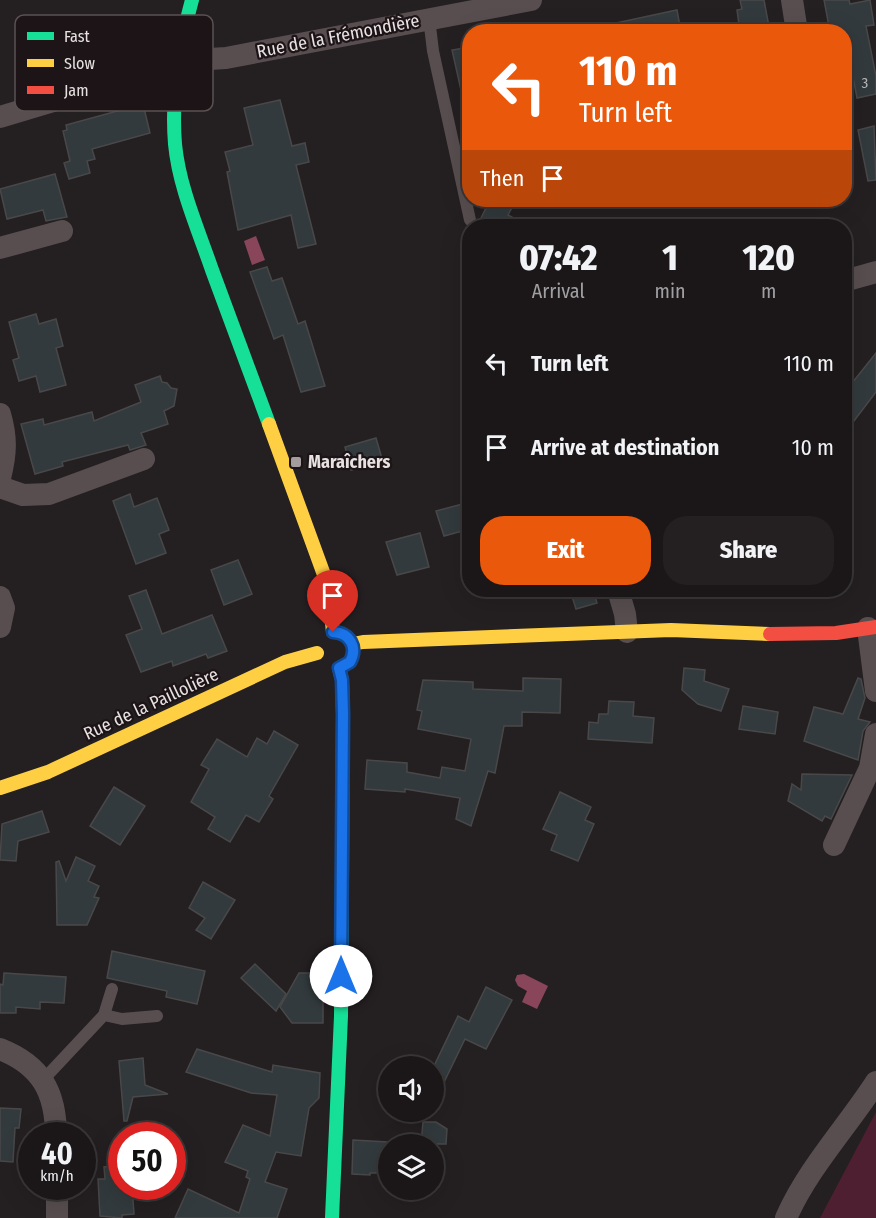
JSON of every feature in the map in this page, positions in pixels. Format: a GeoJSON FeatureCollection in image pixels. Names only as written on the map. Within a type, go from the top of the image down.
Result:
{"type":"FeatureCollection","features":[{"type":"Feature","properties":{"kind":"main road"},"geometry":{"type":"LineString","coordinates":[[189,15],[192,0]]}},
{"type":"Feature","properties":{"kind":"main road"},"geometry":{"type":"LineString","coordinates":[[177,111],[178,162],[185,191],[327,583],[334,653],[342,680],[341,1016],[332,1218]]}},
{"type":"Feature","properties":{"kind":"main road","name":"Rue de la Paillolière"},"geometry":{"type":"LineString","coordinates":[[0,788],[48,772],[285,662],[334,653],[363,642],[671,630],[836,633],[872,628]]}},
{"type":"Feature","properties":{"kind":"street","name":"Rue de la Frémondière"},"geometry":{"type":"LineString","coordinates":[[213,59],[226,58],[429,9],[531,0]]}},
{"type":"Feature","properties":{"kind":"street"},"geometry":{"type":"LineString","coordinates":[[792,0],[796,24]]}},
{"type":"Feature","properties":{"kind":"street","name":"Rue de la Frémondière"},"geometry":{"type":"LineString","coordinates":[[0,117],[20,111]]}},
{"type":"Feature","properties":{"kind":"street"},"geometry":{"type":"LineString","coordinates":[[0,248],[62,231]]}},
{"type":"Feature","properties":{"kind":"street"},"geometry":{"type":"LineString","coordinates":[[852,280],[876,273]]}},
{"type":"Feature","properties":{"kind":"street"},"geometry":{"type":"LineString","coordinates":[[0,414],[6,455],[0,478]]}},
{"type":"Feature","properties":{"kind":"street"},"geometry":{"type":"LineString","coordinates":[[0,487],[22,495],[49,494],[144,459]]}},
{"type":"Feature","properties":{"kind":"street"},"geometry":{"type":"LineString","coordinates":[[0,597],[4,608],[0,627]]}},
{"type":"Feature","properties":{"kind":"street"},"geometry":{"type":"LineString","coordinates":[[620,597],[626,614],[627,632]]}},
{"type":"Feature","properties":{"kind":"street"},"geometry":{"type":"LineString","coordinates":[[872,628],[876,691]]}},
{"type":"Feature","properties":{"kind":"street"},"geometry":{"type":"LineString","coordinates":[[834,845],[873,768],[876,734]]}},
{"type":"Feature","properties":{"kind":"street"},"geometry":{"type":"LineString","coordinates":[[0,1049],[22,1059],[43,1080],[52,1099],[56,1122]]}},
{"type":"Feature","properties":{"kind":"street"},"geometry":{"type":"LineString","coordinates":[[786,1218],[794,1199],[876,1082]]}},
{"type":"Feature","properties":{"kind":"street"},"geometry":{"type":"LineString","coordinates":[[57,1200],[57,1218]]}},
{"type":"Feature","properties":{"kind":"lane"},"geometry":{"type":"LineString","coordinates":[[429,9],[433,51],[462,183]]}},
{"type":"Feature","properties":{"kind":"lane"},"geometry":{"type":"LineString","coordinates":[[43,1080],[104,1015],[112,989]]}},
{"type":"Feature","properties":{"kind":"lane"},"geometry":{"type":"LineString","coordinates":[[104,1015],[122,1019],[158,1016]]}},
{"type":"Feature","properties":{"kind":"shaded area"},"geometry":{"type":"Polygon","coordinates":[[[256,236],[265,260],[252,265],[244,241],[256,236]]]}},
{"type":"Feature","properties":{"kind":"shaded area"},"geometry":{"type":"Polygon","coordinates":[[[524,974],[548,986],[537,1009],[522,1002],[527,991],[518,986],[515,980],[517,975],[524,974]]]}},
{"type":"Feature","properties":{"kind":"shaded area"},"geometry":{"type":"Polygon","coordinates":[[[876,1112],[876,1218],[820,1218],[876,1112]]]}},
{"type":"Feature","properties":{"kind":"building"},"geometry":{"type":"Polygon","coordinates":[[[740,0],[764,0],[768,24],[739,24],[737,10],[742,9],[740,0]]]}},
{"type":"Feature","properties":{"kind":"building"},"geometry":{"type":"Polygon","coordinates":[[[824,0],[849,0],[850,4],[870,0],[874,25],[866,26],[876,76],[876,94],[857,98],[852,71],[852,24],[828,24],[824,0]]]}},
{"type":"Feature","properties":{"kind":"building"},"geometry":{"type":"Polygon","coordinates":[[[677,10],[680,24],[611,24],[677,10]]]}},
{"type":"Feature","properties":{"kind":"building"},"geometry":{"type":"Polygon","coordinates":[[[462,48],[462,95],[452,50],[462,48]]]}},
{"type":"Feature","properties":{"kind":"building"},"geometry":{"type":"Polygon","coordinates":[[[280,100],[292,146],[305,143],[309,162],[296,165],[316,244],[298,248],[291,215],[238,230],[227,172],[230,171],[225,152],[253,145],[244,108],[280,100]]]}},
{"type":"Feature","properties":{"kind":"building"},"geometry":{"type":"Polygon","coordinates":[[[117,111],[145,111],[150,133],[92,149],[95,159],[87,161],[90,173],[69,179],[64,163],[70,161],[63,131],[67,130],[66,125],[117,111]]]}},
{"type":"Feature","properties":{"kind":"building"},"geometry":{"type":"Polygon","coordinates":[[[874,126],[876,180],[868,181],[858,130],[874,126]]]}},
{"type":"Feature","properties":{"kind":"building"},"geometry":{"type":"Polygon","coordinates":[[[55,174],[67,217],[46,221],[43,210],[7,219],[0,189],[55,174]]]}},
{"type":"Feature","properties":{"kind":"building"},"geometry":{"type":"Polygon","coordinates":[[[486,207],[512,207],[508,215],[515,219],[482,219],[486,207]]]}},
{"type":"Feature","properties":{"kind":"building"},"geometry":{"type":"Polygon","coordinates":[[[267,267],[272,281],[282,278],[298,324],[305,321],[325,386],[301,392],[283,335],[274,339],[250,272],[267,267]]]}},
{"type":"Feature","properties":{"kind":"building"},"geometry":{"type":"Polygon","coordinates":[[[36,314],[39,324],[56,319],[63,346],[56,348],[66,385],[40,392],[36,376],[19,381],[13,360],[19,358],[9,322],[36,314]]]}},
{"type":"Feature","properties":{"kind":"building"},"geometry":{"type":"Polygon","coordinates":[[[876,353],[876,392],[852,424],[852,383],[876,353]]]}},
{"type":"Feature","properties":{"kind":"building"},"geometry":{"type":"Polygon","coordinates":[[[160,376],[162,382],[177,389],[174,406],[164,411],[168,424],[141,433],[146,445],[130,450],[128,445],[62,462],[63,466],[35,474],[21,424],[43,419],[44,425],[92,412],[94,421],[141,402],[135,385],[160,376]]]}},
{"type":"Feature","properties":{"kind":"building"},"geometry":{"type":"Polygon","coordinates":[[[376,438],[383,462],[351,470],[345,447],[376,438]]]}},
{"type":"Feature","properties":{"kind":"building"},"geometry":{"type":"Polygon","coordinates":[[[130,494],[134,507],[157,498],[169,530],[159,534],[166,553],[136,564],[113,501],[130,494]]]}},
{"type":"Feature","properties":{"kind":"building"},"geometry":{"type":"Polygon","coordinates":[[[462,504],[462,531],[444,536],[436,511],[462,504]]]}},
{"type":"Feature","properties":{"kind":"building"},"geometry":{"type":"Polygon","coordinates":[[[420,533],[429,567],[397,575],[386,542],[420,533]]]}},
{"type":"Feature","properties":{"kind":"building"},"geometry":{"type":"Polygon","coordinates":[[[238,560],[252,594],[224,605],[211,570],[238,560]]]}},
{"type":"Feature","properties":{"kind":"building"},"geometry":{"type":"Polygon","coordinates":[[[146,590],[162,634],[212,615],[227,651],[208,658],[206,654],[173,666],[172,661],[141,672],[126,635],[142,629],[129,596],[146,590]]]}},
{"type":"Feature","properties":{"kind":"building"},"geometry":{"type":"Polygon","coordinates":[[[572,597],[595,597],[597,603],[576,609],[572,597]]]}},
{"type":"Feature","properties":{"kind":"building"},"geometry":{"type":"Polygon","coordinates":[[[684,668],[705,670],[704,681],[729,689],[721,711],[698,704],[682,690],[684,668]]]}},
{"type":"Feature","properties":{"kind":"building"},"geometry":{"type":"Polygon","coordinates":[[[523,678],[561,679],[560,713],[522,712],[522,726],[504,726],[495,773],[488,771],[471,826],[456,819],[460,798],[405,789],[405,792],[365,789],[367,760],[407,763],[407,772],[440,778],[442,767],[465,771],[471,739],[418,729],[422,711],[417,710],[423,680],[473,682],[473,689],[523,691],[523,678]]]}},
{"type":"Feature","properties":{"kind":"building"},"geometry":{"type":"Polygon","coordinates":[[[858,678],[861,679],[865,698],[858,719],[870,722],[863,731],[858,760],[804,741],[814,707],[843,714],[858,678]]]}},
{"type":"Feature","properties":{"kind":"building"},"geometry":{"type":"Polygon","coordinates":[[[609,701],[634,702],[633,716],[654,718],[652,743],[588,739],[589,722],[598,723],[599,714],[608,714],[609,701]]]}},
{"type":"Feature","properties":{"kind":"building"},"geometry":{"type":"Polygon","coordinates":[[[743,706],[778,712],[775,734],[739,729],[743,706]]]}},
{"type":"Feature","properties":{"kind":"building"},"geometry":{"type":"Polygon","coordinates":[[[274,731],[298,745],[269,796],[273,799],[259,822],[246,815],[230,842],[208,829],[215,817],[191,802],[209,769],[201,765],[217,739],[247,757],[257,738],[267,744],[274,731]]]}},
{"type":"Feature","properties":{"kind":"building"},"geometry":{"type":"Polygon","coordinates":[[[802,774],[852,775],[831,819],[825,816],[822,821],[788,801],[792,784],[801,790],[802,774]]]}},
{"type":"Feature","properties":{"kind":"building"},"geometry":{"type":"Polygon","coordinates":[[[114,787],[145,806],[120,845],[90,826],[114,787]]]}},
{"type":"Feature","properties":{"kind":"building"},"geometry":{"type":"Polygon","coordinates":[[[560,792],[591,807],[585,820],[594,824],[578,861],[551,850],[557,835],[543,829],[560,792]]]}},
{"type":"Feature","properties":{"kind":"building"},"geometry":{"type":"Polygon","coordinates":[[[42,811],[49,832],[18,841],[16,861],[0,860],[2,824],[42,811]]]}},
{"type":"Feature","properties":{"kind":"building"},"geometry":{"type":"Polygon","coordinates":[[[76,857],[95,866],[88,881],[99,886],[94,897],[99,898],[87,925],[57,925],[56,862],[59,861],[66,881],[76,857]]]}},
{"type":"Feature","properties":{"kind":"building"},"geometry":{"type":"Polygon","coordinates":[[[203,882],[235,900],[211,939],[196,930],[205,918],[189,908],[203,882]]]}},
{"type":"Feature","properties":{"kind":"building"},"geometry":{"type":"Polygon","coordinates":[[[112,951],[205,971],[197,1004],[166,997],[167,991],[107,978],[112,951]]]}},
{"type":"Feature","properties":{"kind":"building"},"geometry":{"type":"Polygon","coordinates":[[[255,964],[286,994],[276,1011],[241,978],[255,964]]]}},
{"type":"Feature","properties":{"kind":"building"},"geometry":{"type":"Polygon","coordinates":[[[4,973],[66,977],[64,1003],[40,1002],[40,1009],[16,1007],[16,1013],[0,1013],[0,984],[3,985],[4,973]]]}},
{"type":"Feature","properties":{"kind":"building"},"geometry":{"type":"Polygon","coordinates":[[[299,973],[323,973],[323,1023],[292,1023],[280,1007],[299,973]]]}},
{"type":"Feature","properties":{"kind":"building"},"geometry":{"type":"Polygon","coordinates":[[[486,987],[512,1000],[486,1049],[465,1039],[444,1082],[444,1056],[439,1056],[458,1016],[469,1022],[486,987]]]}},
{"type":"Feature","properties":{"kind":"building"},"geometry":{"type":"Polygon","coordinates":[[[197,1049],[272,1072],[273,1065],[320,1073],[319,1098],[309,1108],[301,1156],[276,1152],[265,1182],[287,1189],[277,1218],[175,1218],[183,1200],[186,1200],[188,1189],[239,1213],[250,1179],[246,1177],[248,1171],[225,1162],[243,1125],[270,1136],[277,1095],[251,1093],[186,1072],[197,1049]]]}},
{"type":"Feature","properties":{"kind":"building"},"geometry":{"type":"Polygon","coordinates":[[[143,1058],[145,1085],[168,1094],[133,1097],[127,1121],[124,1121],[119,1061],[143,1058]]]}},
{"type":"Feature","properties":{"kind":"building"},"geometry":{"type":"Polygon","coordinates":[[[0,1108],[21,1109],[18,1128],[15,1128],[13,1162],[0,1161],[0,1108]]]}},
{"type":"Feature","properties":{"kind":"building"},"geometry":{"type":"Polygon","coordinates":[[[423,1122],[436,1122],[447,1129],[446,1144],[444,1144],[444,1134],[422,1134],[423,1122]]]}},
{"type":"Feature","properties":{"kind":"building"},"geometry":{"type":"Polygon","coordinates":[[[353,1140],[378,1141],[378,1173],[352,1174],[353,1140]]]}},
{"type":"Feature","properties":{"kind":"building"},"geometry":{"type":"Polygon","coordinates":[[[104,1167],[108,1167],[108,1200],[133,1200],[134,1214],[122,1215],[122,1218],[100,1216],[98,1179],[105,1179],[104,1167]]]}},
{"type":"Feature","properties":{"kind":"traffic: fast"},"geometry":{"type":"LineString","coordinates":[[188,15],[192,0]]}},
{"type":"Feature","properties":{"kind":"traffic: fast"},"geometry":{"type":"LineString","coordinates":[[174,111],[175,144],[180,176],[269,424]]}},
{"type":"Feature","properties":{"kind":"traffic: fast"},"geometry":{"type":"LineString","coordinates":[[332,1218],[341,1016],[342,880]]}},
{"type":"Feature","properties":{"kind":"traffic: slow"},"geometry":{"type":"LineString","coordinates":[[269,424],[327,583],[333,632]]}},
{"type":"Feature","properties":{"kind":"traffic: slow"},"geometry":{"type":"LineString","coordinates":[[353,644],[671,630],[770,634]]}},
{"type":"Feature","properties":{"kind":"traffic: slow"},"geometry":{"type":"LineString","coordinates":[[0,788],[48,772],[285,662],[317,653]]}},
{"type":"Feature","properties":{"kind":"traffic: jam"},"geometry":{"type":"LineString","coordinates":[[770,634],[836,633],[876,627]]}},
{"type":"Feature","properties":{"kind":"traffic: jam"},"geometry":{"type":"LineString","coordinates":[[339,668],[342,680],[343,714],[342,880]]}},
{"type":"Feature","properties":{"kind":"place","name":"Maraîchers"},"geometry":{"type":"Point","coordinates":[296,462]}},
{"type":"Feature","properties":{"kind":"route"},"geometry":{"type":"LineString","coordinates":[[333,632],[339,632],[350,639],[354,651],[350,662],[339,668],[342,680],[343,714],[341,976]]}}]}
